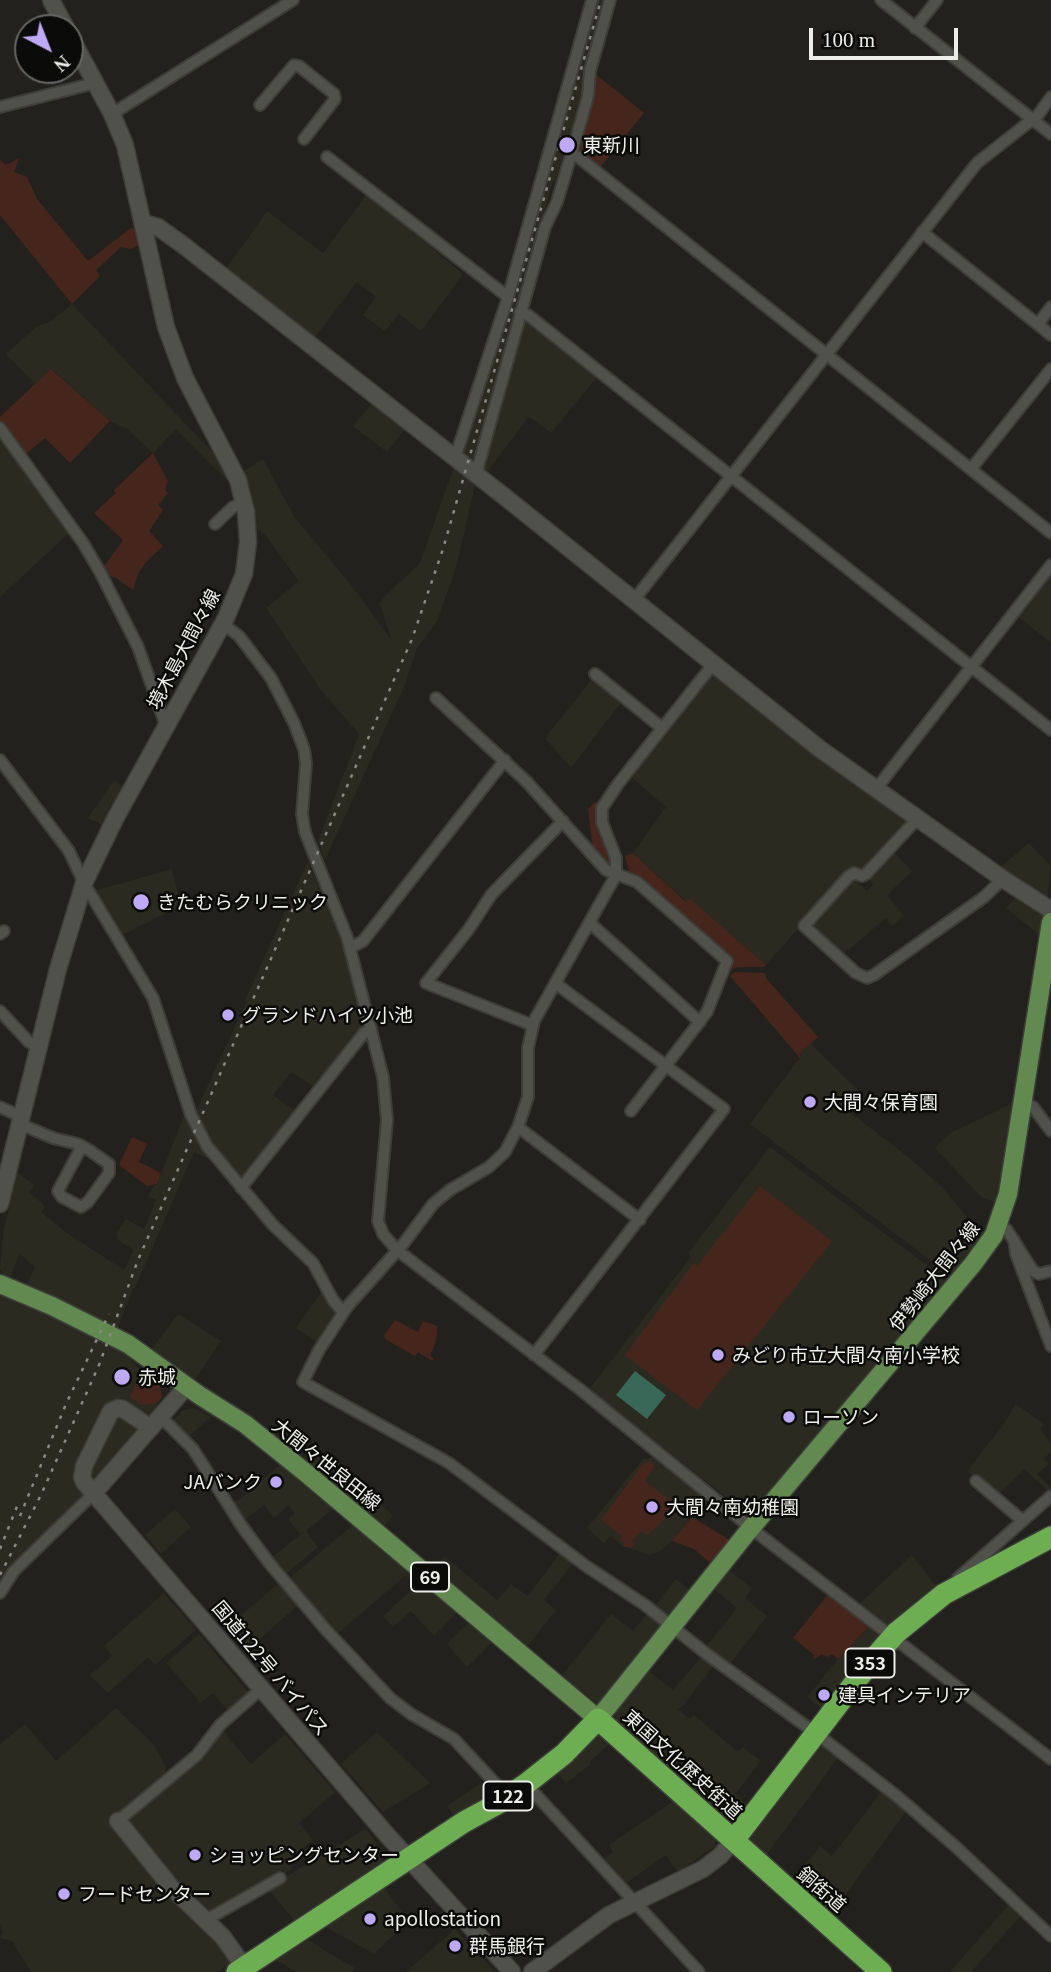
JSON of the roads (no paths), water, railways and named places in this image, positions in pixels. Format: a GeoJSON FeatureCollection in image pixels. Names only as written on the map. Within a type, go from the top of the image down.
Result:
{"type":"FeatureCollection","features":[{"type":"Feature","properties":{"kind":"highway","name":"東国文化歴史街道"},"geometry":{"type":"LineString","coordinates":[[240,1970],[464,1822],[508,1797],[564,1754],[598,1719],[734,1840],[893,1637],[937,1599],[1051,1537]]}},
{"type":"Feature","properties":{"kind":"highway","name":"銅街道"},"geometry":{"type":"LineString","coordinates":[[734,1840],[881,1972]]}},
{"type":"Feature","properties":{"kind":"main road","name":"伊勢崎大間々線"},"geometry":{"type":"LineString","coordinates":[[598,1719],[752,1528],[973,1264],[999,1225],[1008,1194],[1024,1102],[1051,922]]}},
{"type":"Feature","properties":{"kind":"main road","name":"大間々世良田線"},"geometry":{"type":"LineString","coordinates":[[0,1284],[52,1306],[128,1344],[186,1387],[245,1424],[300,1467],[598,1719]]}},
{"type":"Feature","properties":{"kind":"street"},"geometry":{"type":"LineString","coordinates":[[112,114],[293,0]]}},
{"type":"Feature","properties":{"kind":"street"},"geometry":{"type":"LineString","coordinates":[[455,458],[508,297],[592,0]]}},
{"type":"Feature","properties":{"kind":"street"},"geometry":{"type":"LineString","coordinates":[[475,474],[545,227],[557,202],[588,96],[590,71],[610,0]]}},
{"type":"Feature","properties":{"kind":"street"},"geometry":{"type":"LineString","coordinates":[[881,0],[1051,134]]}},
{"type":"Feature","properties":{"kind":"street"},"geometry":{"type":"LineString","coordinates":[[915,27],[937,0]]}},
{"type":"Feature","properties":{"kind":"street","name":"境木島大間々線"},"geometry":{"type":"LineString","coordinates":[[0,1204],[67,936],[84,883],[104,840],[223,624],[240,585],[246,562],[248,530],[244,502],[237,480],[185,378],[166,327],[125,145],[112,114],[84,62]]}},
{"type":"Feature","properties":{"kind":"street"},"geometry":{"type":"LineString","coordinates":[[260,105],[294,65],[299,66],[334,94],[335,99],[304,139]]}},
{"type":"Feature","properties":{"kind":"street"},"geometry":{"type":"LineString","coordinates":[[0,107],[95,83]]}},
{"type":"Feature","properties":{"kind":"street"},"geometry":{"type":"LineString","coordinates":[[634,600],[984,156],[1033,120],[1051,97]]}},
{"type":"Feature","properties":{"kind":"street"},"geometry":{"type":"LineString","coordinates":[[571,154],[577,156],[1051,533]]}},
{"type":"Feature","properties":{"kind":"street"},"geometry":{"type":"LineString","coordinates":[[327,157],[508,297]]}},
{"type":"Feature","properties":{"kind":"street"},"geometry":{"type":"LineString","coordinates":[[143,223],[158,227],[183,245],[715,663],[820,749],[1051,910]]}},
{"type":"Feature","properties":{"kind":"street"},"geometry":{"type":"LineString","coordinates":[[922,232],[1051,335]]}},
{"type":"Feature","properties":{"kind":"street"},"geometry":{"type":"LineString","coordinates":[[1038,324],[1051,307]]}},
{"type":"Feature","properties":{"kind":"street"},"geometry":{"type":"LineString","coordinates":[[520,312],[528,315],[1051,730]]}},
{"type":"Feature","properties":{"kind":"street"},"geometry":{"type":"LineString","coordinates":[[971,469],[1051,369]]}},
{"type":"Feature","properties":{"kind":"street"},"geometry":{"type":"LineString","coordinates":[[0,428],[83,543],[100,572],[138,647],[166,726]]}},
{"type":"Feature","properties":{"kind":"street"},"geometry":{"type":"LineString","coordinates":[[215,524],[233,507],[244,502]]}},
{"type":"Feature","properties":{"kind":"street"},"geometry":{"type":"LineString","coordinates":[[876,789],[1051,565]]}},
{"type":"Feature","properties":{"kind":"street"},"geometry":{"type":"LineString","coordinates":[[223,624],[239,636],[271,678],[299,733],[306,755],[302,807],[305,832],[350,948],[383,1077],[387,1120],[378,1221],[383,1234],[397,1251],[650,1444],[752,1528],[1051,1759]]}},
{"type":"Feature","properties":{"kind":"street"},"geometry":{"type":"LineString","coordinates":[[715,663],[602,808],[603,821],[616,858],[616,875],[532,1026],[528,1048],[529,1090],[518,1127],[500,1158],[484,1171],[443,1195],[423,1216],[397,1251],[343,1312],[303,1382],[449,1463],[586,1566],[637,1599],[816,1732],[928,1822],[1051,1936]]}},
{"type":"Feature","properties":{"kind":"street"},"geometry":{"type":"LineString","coordinates":[[595,674],[662,728]]}},
{"type":"Feature","properties":{"kind":"street"},"geometry":{"type":"LineString","coordinates":[[436,698],[505,760],[606,870],[637,882],[726,959],[707,1012],[631,1111]]}},
{"type":"Feature","properties":{"kind":"street"},"geometry":{"type":"LineString","coordinates":[[0,760],[63,842],[84,883],[156,1003],[199,1133],[211,1152],[273,1225],[313,1263],[343,1312]]}},
{"type":"Feature","properties":{"kind":"street"},"geometry":{"type":"LineString","coordinates":[[350,948],[363,941],[505,760]]}},
{"type":"Feature","properties":{"kind":"street"},"geometry":{"type":"LineString","coordinates":[[918,818],[866,873],[862,876],[853,873],[849,876],[804,926],[856,973],[867,978],[874,975],[984,897],[1003,879]]}},
{"type":"Feature","properties":{"kind":"street"},"geometry":{"type":"LineString","coordinates":[[532,1026],[426,983],[469,929],[491,895],[563,821]]}},
{"type":"Feature","properties":{"kind":"street"},"geometry":{"type":"LineString","coordinates":[[590,923],[700,1022]]}},
{"type":"Feature","properties":{"kind":"street"},"geometry":{"type":"LineString","coordinates":[[534,1355],[724,1110],[555,983]]}},
{"type":"Feature","properties":{"kind":"street"},"geometry":{"type":"LineString","coordinates":[[0,1011],[29,1042],[39,1048]]}},
{"type":"Feature","properties":{"kind":"street"},"geometry":{"type":"LineString","coordinates":[[241,1188],[364,1033],[371,1029]]}},
{"type":"Feature","properties":{"kind":"street"},"geometry":{"type":"LineString","coordinates":[[1024,1102],[1033,1107],[1051,1130]]}},
{"type":"Feature","properties":{"kind":"street"},"geometry":{"type":"LineString","coordinates":[[0,1107],[53,1138],[82,1146],[109,1164],[111,1170],[88,1202],[81,1207],[62,1197],[58,1191],[82,1146]]}},
{"type":"Feature","properties":{"kind":"street"},"geometry":{"type":"LineString","coordinates":[[518,1127],[640,1220]]}},
{"type":"Feature","properties":{"kind":"street"},"geometry":{"type":"LineString","coordinates":[[999,1225],[1007,1230],[1035,1273],[1045,1274],[1051,1271]]}},
{"type":"Feature","properties":{"kind":"street"},"geometry":{"type":"LineString","coordinates":[[1014,1240],[1016,1254],[1051,1346]]}},
{"type":"Feature","properties":{"kind":"street"},"geometry":{"type":"LineString","coordinates":[[0,1593],[14,1571],[94,1493],[186,1387]]}},
{"type":"Feature","properties":{"kind":"street"},"geometry":{"type":"LineString","coordinates":[[94,1493],[84,1482],[82,1472],[111,1412],[119,1408],[156,1423],[193,1449],[248,1535],[327,1631],[396,1703],[454,1738],[508,1797]]}},
{"type":"Feature","properties":{"kind":"street"},"geometry":{"type":"LineString","coordinates":[[976,1481],[1023,1521]]}},
{"type":"Feature","properties":{"kind":"street","name":"国道122号 バイパス"},"geometry":{"type":"LineString","coordinates":[[94,1493],[407,1859],[512,1972]]}},
{"type":"Feature","properties":{"kind":"street"},"geometry":{"type":"LineString","coordinates":[[952,1590],[959,1577],[1051,1496]]}},
{"type":"Feature","properties":{"kind":"street"},"geometry":{"type":"LineString","coordinates":[[240,1970],[223,1937],[171,1887],[118,1821],[197,1755],[220,1725],[261,1689]]}},
{"type":"Feature","properties":{"kind":"street"},"geometry":{"type":"LineString","coordinates":[[526,1784],[699,1972]]}},
{"type":"Feature","properties":{"kind":"street"},"geometry":{"type":"LineString","coordinates":[[531,1972],[592,1926],[694,1875],[715,1860],[734,1840]]}},
{"type":"Feature","properties":{"kind":"street"},"geometry":{"type":"LineString","coordinates":[[206,1920],[280,1878]]}},
{"type":"Feature","properties":{"kind":"railway"},"geometry":{"type":"LineString","coordinates":[[0,1575],[41,1495],[99,1365],[138,1260],[412,639],[443,549],[601,0]]}},
{"type":"Feature","properties":{"kind":"railway"},"geometry":{"type":"LineString","coordinates":[[20,1516],[66,1404],[109,1314]]}},
{"type":"Feature","properties":{"kind":"railway"},"geometry":{"type":"LineString","coordinates":[[0,1549],[18,1504]]}},
{"type":"Feature","properties":{"kind":"place","name":"東新川"},"geometry":{"type":"Point","coordinates":[567,145]}},
{"type":"Feature","properties":{"kind":"place","name":"きたむらクリニック"},"geometry":{"type":"Point","coordinates":[141,902]}},
{"type":"Feature","properties":{"kind":"place","name":"グランドハイツ小池"},"geometry":{"type":"Point","coordinates":[228,1015]}},
{"type":"Feature","properties":{"kind":"place","name":"大間々保育園"},"geometry":{"type":"Point","coordinates":[810,1102]}},
{"type":"Feature","properties":{"kind":"place","name":"みどり市立大間々南小学校"},"geometry":{"type":"Point","coordinates":[718,1355]}},
{"type":"Feature","properties":{"kind":"place","name":"赤城"},"geometry":{"type":"Point","coordinates":[122,1377]}},
{"type":"Feature","properties":{"kind":"place","name":"ローソン"},"geometry":{"type":"Point","coordinates":[789,1417]}},
{"type":"Feature","properties":{"kind":"place","name":"JAバンク"},"geometry":{"type":"Point","coordinates":[276,1482]}},
{"type":"Feature","properties":{"kind":"place","name":"大間々南幼稚園"},"geometry":{"type":"Point","coordinates":[652,1507]}},
{"type":"Feature","properties":{"kind":"place","name":"建具インテリア"},"geometry":{"type":"Point","coordinates":[824,1695]}},
{"type":"Feature","properties":{"kind":"place","name":"ショッピングセンター"},"geometry":{"type":"Point","coordinates":[195,1855]}},
{"type":"Feature","properties":{"kind":"place","name":"フードセンター"},"geometry":{"type":"Point","coordinates":[64,1894]}},
{"type":"Feature","properties":{"kind":"place","name":"apollostation"},"geometry":{"type":"Point","coordinates":[370,1919]}},
{"type":"Feature","properties":{"kind":"place","name":"群馬銀行"},"geometry":{"type":"Point","coordinates":[455,1946]}}]}
